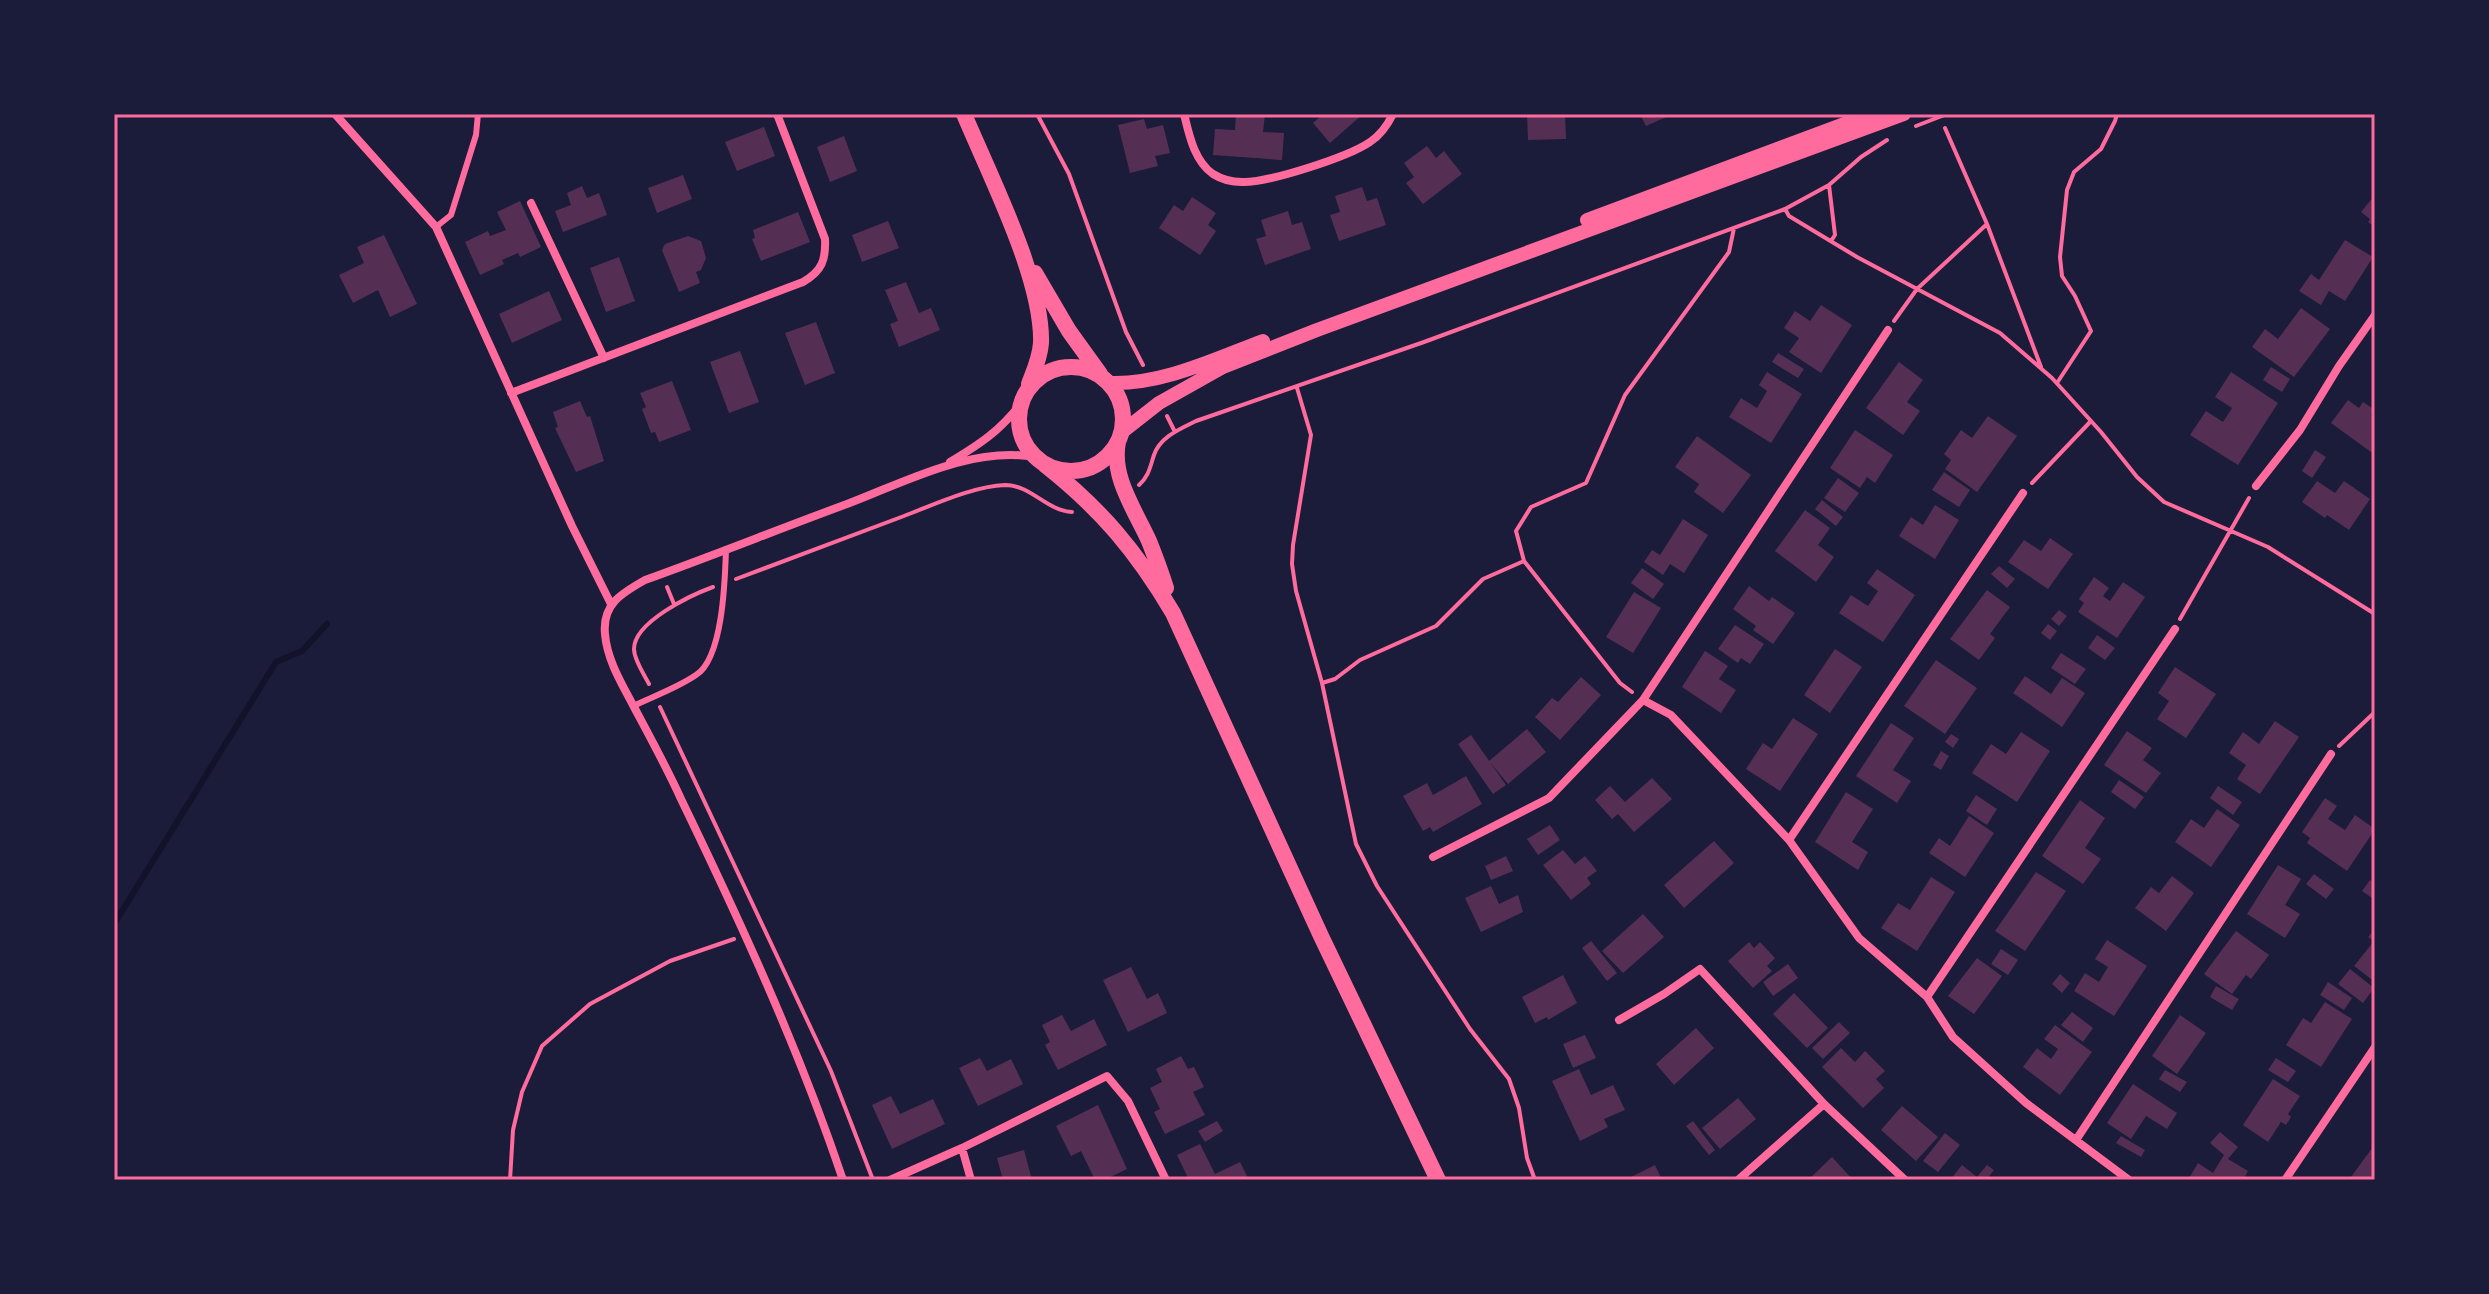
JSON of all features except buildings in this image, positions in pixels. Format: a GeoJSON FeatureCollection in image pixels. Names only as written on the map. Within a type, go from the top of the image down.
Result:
{"type":"FeatureCollection","features":[{"type":"Feature","properties":{"kind":"main road"},"geometry":{"type":"LineString","coordinates":[[964,114],[1018,244],[1033,290],[1041,331],[1039,357],[1024,397],[1019,427],[1024,444],[1120,533],[1173,613]]}},
{"type":"Feature","properties":{"kind":"main road"},"geometry":{"type":"LineString","coordinates":[[1018,244],[1062,321],[1120,402],[1123,417],[1116,455],[1121,482],[1151,546],[1173,613],[1321,936],[1438,1180]]}},
{"type":"Feature","properties":{"kind":"main road"},"geometry":{"type":"LineString","coordinates":[[1024,397],[1039,378],[1056,369],[1082,368],[1106,380]]}},
{"type":"Feature","properties":{"kind":"main road"},"geometry":{"type":"LineString","coordinates":[[1040,461],[1063,471],[1091,468],[1107,458],[1120,437]]}},
{"type":"Feature","properties":{"kind":"street"},"geometry":{"type":"LineString","coordinates":[[335,114],[436,227],[577,538],[611,604]]}},
{"type":"Feature","properties":{"kind":"street"},"geometry":{"type":"LineString","coordinates":[[511,393],[814,276],[826,256],[825,239],[777,114]]}},
{"type":"Feature","properties":{"kind":"street"},"geometry":{"type":"LineString","coordinates":[[1184,114],[1193,146],[1205,167],[1227,180],[1241,182],[1277,176],[1360,148],[1381,134],[1393,114]]}},
{"type":"Feature","properties":{"kind":"street"},"geometry":{"type":"LineString","coordinates":[[1106,380],[1128,384],[1150,381],[1221,357],[1871,114]]}},
{"type":"Feature","properties":{"kind":"street"},"geometry":{"type":"LineString","coordinates":[[1120,437],[1159,403],[1223,367],[1904,114]]}},
{"type":"Feature","properties":{"kind":"street"},"geometry":{"type":"LineString","coordinates":[[531,203],[604,358]]}},
{"type":"Feature","properties":{"kind":"street"},"geometry":{"type":"LineString","coordinates":[[2256,486],[2300,430],[2375,315]]}},
{"type":"Feature","properties":{"kind":"street"},"geometry":{"type":"LineString","coordinates":[[1433,857],[1549,798],[1643,700],[1888,330]]}},
{"type":"Feature","properties":{"kind":"street"},"geometry":{"type":"LineString","coordinates":[[939,469],[993,435],[1024,397]]}},
{"type":"Feature","properties":{"kind":"street"},"geometry":{"type":"LineString","coordinates":[[843,1180],[820,1112],[772,995],[681,797],[613,666],[604,635],[605,617],[611,604],[622,593],[645,580],[939,469],[994,454],[1013,454],[1040,461]]}},
{"type":"Feature","properties":{"kind":"street"},"geometry":{"type":"LineString","coordinates":[[1789,840],[2023,493]]}},
{"type":"Feature","properties":{"kind":"street"},"geometry":{"type":"LineString","coordinates":[[1927,997],[2175,629]]}},
{"type":"Feature","properties":{"kind":"street"},"geometry":{"type":"LineString","coordinates":[[1643,700],[1671,715],[1789,840],[1859,938],[1927,997],[1953,1037],[2026,1103],[2129,1180]]}},
{"type":"Feature","properties":{"kind":"street"},"geometry":{"type":"LineString","coordinates":[[2076,1140],[2331,754]]}},
{"type":"Feature","properties":{"kind":"street"},"geometry":{"type":"LineString","coordinates":[[1619,1020],[1700,969],[1824,1104],[1905,1180]]}},
{"type":"Feature","properties":{"kind":"street"},"geometry":{"type":"LineString","coordinates":[[2285,1180],[2375,1047]]}},
{"type":"Feature","properties":{"kind":"street"},"geometry":{"type":"LineString","coordinates":[[890,1180],[1107,1076],[1128,1101],[1166,1180]]}},
{"type":"Feature","properties":{"kind":"street"},"geometry":{"type":"LineString","coordinates":[[1738,1180],[1824,1104]]}},
{"type":"Feature","properties":{"kind":"street"},"geometry":{"type":"LineString","coordinates":[[962,1148],[971,1180]]}},
{"type":"Feature","properties":{"kind":"lane"},"geometry":{"type":"LineString","coordinates":[[436,227],[451,215],[476,135],[478,114]]}},
{"type":"Feature","properties":{"kind":"lane"},"geometry":{"type":"LineString","coordinates":[[633,706],[699,674],[711,657],[718,627],[726,549]]}},
{"type":"Feature","properties":{"kind":"path"},"geometry":{"type":"LineString","coordinates":[[1037,114],[1069,174],[1126,332],[1150,381]]}},
{"type":"Feature","properties":{"kind":"path"},"geometry":{"type":"LineString","coordinates":[[2057,383],[2091,331],[2062,276],[2060,257],[2067,190],[2074,172],[2101,149],[2117,114]]}},
{"type":"Feature","properties":{"kind":"path"},"geometry":{"type":"LineString","coordinates":[[1945,128],[1987,224],[2042,369]]}},
{"type":"Feature","properties":{"kind":"path"},"geometry":{"type":"LineString","coordinates":[[1829,185],[1835,235],[1831,241]]}},
{"type":"Feature","properties":{"kind":"path"},"geometry":{"type":"LineString","coordinates":[[1785,209],[1789,216],[1831,241],[2000,333],[2057,383],[2137,477],[2164,502],[2268,547],[2375,614]]}},
{"type":"Feature","properties":{"kind":"path"},"geometry":{"type":"LineString","coordinates":[[1888,330],[1917,289],[1987,224]]}},
{"type":"Feature","properties":{"kind":"path"},"geometry":{"type":"LineString","coordinates":[[1643,700],[1620,683],[1524,561],[1516,531],[1531,507],[1586,483],[1625,395],[1729,252],[1734,228]]}},
{"type":"Feature","properties":{"kind":"path"},"geometry":{"type":"LineString","coordinates":[[1297,387],[1311,435],[1292,564],[1296,591],[1322,683],[1356,844],[1367,869],[1470,1029],[1509,1079],[1519,1108],[1527,1158],[1535,1180]]}},
{"type":"Feature","properties":{"kind":"path"},"geometry":{"type":"LineString","coordinates":[[1159,403],[1175,432]]}},
{"type":"Feature","properties":{"kind":"path"},"geometry":{"type":"LineString","coordinates":[[2023,493],[2091,421]]}},
{"type":"Feature","properties":{"kind":"path"},"geometry":{"type":"LineString","coordinates":[[2175,629],[2256,486]]}},
{"type":"Feature","properties":{"kind":"path"},"geometry":{"type":"LineString","coordinates":[[1322,683],[1335,679],[1360,660],[1436,626],[1483,579],[1524,561]]}},
{"type":"Feature","properties":{"kind":"path"},"geometry":{"type":"LineString","coordinates":[[2331,754],[2375,712]]}},
{"type":"Feature","properties":{"kind":"path"},"geometry":{"type":"LineString","coordinates":[[510,1180],[513,1130],[522,1092],[542,1046],[590,1004],[670,961],[724,944],[744,934]]}},
{"type":"Feature","properties":{"kind":"waterway"},"geometry":{"type":"LineString","coordinates":[[114,924],[276,662],[302,651],[327,624]]}}]}
